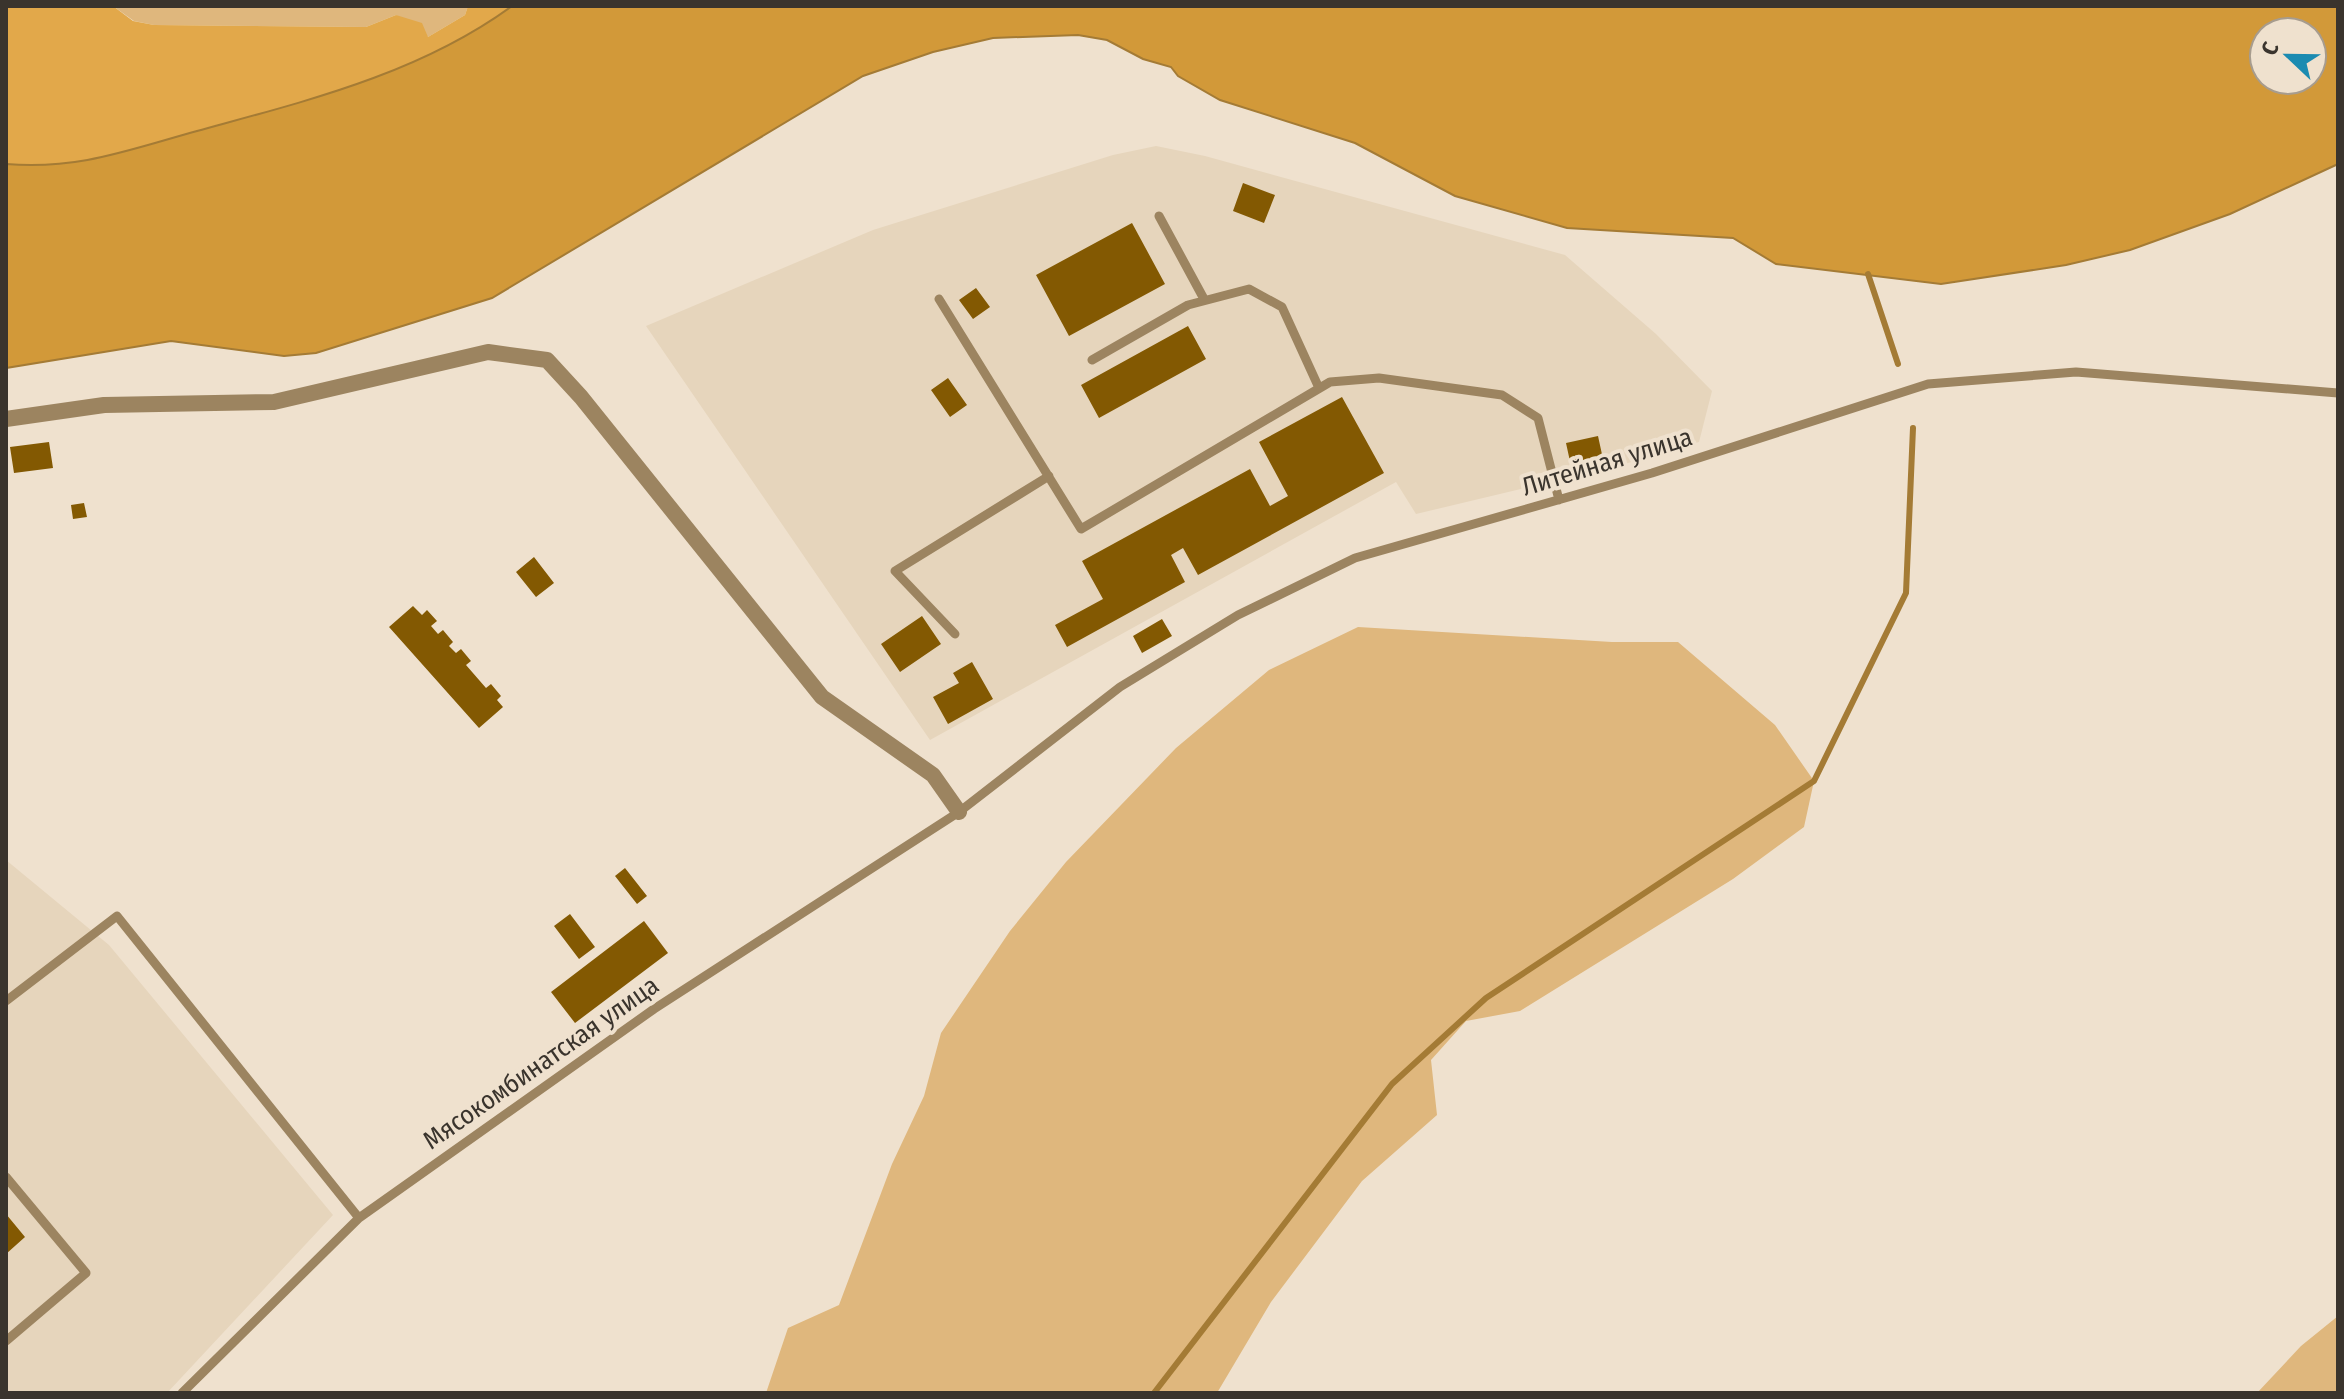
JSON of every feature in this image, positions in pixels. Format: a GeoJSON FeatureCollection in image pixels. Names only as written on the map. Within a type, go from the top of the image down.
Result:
{"type":"FeatureCollection","features":[{"type":"Feature","properties":{"kind":"street"},"geometry":{"type":"LineString","coordinates":[[6,419],[104,405],[274,402],[488,352],[547,360],[591,409],[822,697],[933,775],[959,812]]}},
{"type":"Feature","properties":{"kind":"lane"},"geometry":{"type":"LineString","coordinates":[[1159,216],[1204,299]]}},
{"type":"Feature","properties":{"kind":"lane"},"geometry":{"type":"LineString","coordinates":[[1092,360],[1204,299],[1249,289],[1282,307],[1319,388]]}},
{"type":"Feature","properties":{"kind":"lane"},"geometry":{"type":"LineString","coordinates":[[939,299],[1081,529],[1330,382],[1379,378],[1502,395],[1538,418],[1559,500]]}},
{"type":"Feature","properties":{"kind":"lane","name":"Литейная улица"},"geometry":{"type":"LineString","coordinates":[[959,812],[1120,687],[1238,615],[1355,558],[1559,500],[1928,384],[2076,372],[2338,393]]}},
{"type":"Feature","properties":{"kind":"lane"},"geometry":{"type":"LineString","coordinates":[[955,634],[895,571],[1049,476]]}},
{"type":"Feature","properties":{"kind":"lane","name":"Мясокомбинатская улица"},"geometry":{"type":"LineString","coordinates":[[182,1393],[359,1218],[654,1009],[959,812]]}},
{"type":"Feature","properties":{"kind":"lane"},"geometry":{"type":"LineString","coordinates":[[6,1001],[117,916],[359,1218]]}},
{"type":"Feature","properties":{"kind":"lane"},"geometry":{"type":"LineString","coordinates":[[6,1177],[86,1273],[6,1341]]}},
{"type":"Feature","properties":{"kind":"shaded area"},"geometry":{"type":"Polygon","coordinates":[[[113,6],[468,6],[465,15],[428,37],[396,15],[366,27],[154,25],[134,21],[113,6]]]}},
{"type":"Feature","properties":{"kind":"shaded area"},"geometry":{"type":"Polygon","coordinates":[[[113,6],[133,21],[154,25],[366,27],[396,15],[422,23],[428,37],[465,15],[468,6],[512,6],[439,50],[400,68],[320,96],[103,157],[57,164],[6,164],[6,7],[113,6]]]}},
{"type":"Feature","properties":{"kind":"shaded area"},"geometry":{"type":"Polygon","coordinates":[[[512,6],[2338,6],[2338,164],[2230,214],[2130,250],[2066,265],[1941,284],[1776,264],[1733,238],[1567,228],[1455,196],[1355,143],[1220,100],[1178,76],[1171,67],[1143,59],[1107,40],[1078,35],[993,38],[933,52],[863,76],[492,298],[316,353],[284,356],[171,341],[6,368],[6,164],[57,164],[103,157],[320,96],[400,68],[439,50],[512,6]]]}},
{"type":"Feature","properties":{"kind":"shaded area"},"geometry":{"type":"Polygon","coordinates":[[[1156,146],[1205,156],[1565,255],[1656,334],[1712,391],[1699,442],[1618,466],[1416,514],[1396,482],[930,740],[646,326],[873,230],[1113,155],[1156,146]]]}},
{"type":"Feature","properties":{"kind":"shaded area"},"geometry":{"type":"Polygon","coordinates":[[[1358,627],[1612,642],[1678,642],[1775,725],[1814,781],[1804,827],[1733,879],[1520,1011],[1466,1021],[1431,1060],[1437,1115],[1362,1181],[1271,1302],[1217,1393],[766,1393],[788,1328],[839,1305],[892,1164],[924,1096],[941,1033],[1010,931],[1066,862],[1176,748],[1269,670],[1358,627]]]}},
{"type":"Feature","properties":{"kind":"shaded area"},"geometry":{"type":"Polygon","coordinates":[[[6,860],[109,945],[333,1215],[167,1393],[6,1393],[6,860]]]}},
{"type":"Feature","properties":{"kind":"shaded area"},"geometry":{"type":"Polygon","coordinates":[[[2338,1316],[2338,1393],[2257,1393],[2301,1346],[2338,1316]]]}},
{"type":"Feature","properties":{"kind":"building"},"geometry":{"type":"Polygon","coordinates":[[[1243,183],[1275,195],[1264,223],[1233,211],[1243,183]]]}},
{"type":"Feature","properties":{"kind":"building"},"geometry":{"type":"Polygon","coordinates":[[[1132,223],[1165,284],[1069,336],[1036,275],[1132,223]]]}},
{"type":"Feature","properties":{"kind":"building"},"geometry":{"type":"Polygon","coordinates":[[[976,288],[990,307],[973,319],[959,300],[976,288]]]}},
{"type":"Feature","properties":{"kind":"building"},"geometry":{"type":"Polygon","coordinates":[[[1188,326],[1206,359],[1099,418],[1081,385],[1188,326]]]}},
{"type":"Feature","properties":{"kind":"building"},"geometry":{"type":"Polygon","coordinates":[[[948,378],[967,405],[950,417],[931,390],[948,378]]]}},
{"type":"Feature","properties":{"kind":"building"},"geometry":{"type":"Polygon","coordinates":[[[1342,397],[1384,473],[1198,575],[1183,548],[1171,555],[1185,582],[1067,647],[1055,625],[1103,599],[1082,561],[1250,469],[1270,506],[1288,496],[1259,442],[1342,397]]]}},
{"type":"Feature","properties":{"kind":"building"},"geometry":{"type":"Polygon","coordinates":[[[1598,436],[1603,459],[1571,466],[1566,443],[1598,436]]]}},
{"type":"Feature","properties":{"kind":"building"},"geometry":{"type":"Polygon","coordinates":[[[49,442],[53,468],[14,473],[10,447],[49,442]]]}},
{"type":"Feature","properties":{"kind":"building"},"geometry":{"type":"Polygon","coordinates":[[[84,503],[87,517],[73,519],[71,505],[84,503]]]}},
{"type":"Feature","properties":{"kind":"building"},"geometry":{"type":"Polygon","coordinates":[[[534,557],[554,583],[536,597],[516,572],[534,557]]]}},
{"type":"Feature","properties":{"kind":"building"},"geometry":{"type":"Polygon","coordinates":[[[413,606],[422,615],[427,610],[437,621],[431,626],[438,634],[443,630],[453,642],[449,646],[456,653],[461,649],[471,661],[466,665],[486,688],[491,684],[501,696],[497,700],[503,707],[479,728],[389,627],[413,606]]]}},
{"type":"Feature","properties":{"kind":"building"},"geometry":{"type":"Polygon","coordinates":[[[922,616],[941,644],[900,672],[881,644],[922,616]]]}},
{"type":"Feature","properties":{"kind":"building"},"geometry":{"type":"Polygon","coordinates":[[[1162,619],[1172,636],[1142,653],[1133,636],[1162,619]]]}},
{"type":"Feature","properties":{"kind":"building"},"geometry":{"type":"Polygon","coordinates":[[[972,662],[993,699],[948,724],[933,697],[959,683],[953,673],[972,662]]]}},
{"type":"Feature","properties":{"kind":"building"},"geometry":{"type":"Polygon","coordinates":[[[625,868],[647,896],[637,904],[615,876],[625,868]]]}},
{"type":"Feature","properties":{"kind":"building"},"geometry":{"type":"Polygon","coordinates":[[[570,914],[595,947],[579,959],[554,926],[570,914]]]}},
{"type":"Feature","properties":{"kind":"building"},"geometry":{"type":"Polygon","coordinates":[[[644,921],[668,953],[575,1023],[551,992],[644,921]]]}},
{"type":"Feature","properties":{"kind":"building"},"geometry":{"type":"Polygon","coordinates":[[[6,1214],[25,1237],[6,1254],[6,1214]]]}},
{"type":"Feature","properties":{"kind":"waterway"},"geometry":{"type":"LineString","coordinates":[[1868,274],[1898,364]]}},
{"type":"Feature","properties":{"kind":"waterway"},"geometry":{"type":"LineString","coordinates":[[1154,1393],[1392,1084],[1486,998],[1814,781],[1906,593],[1913,428]]}}]}
